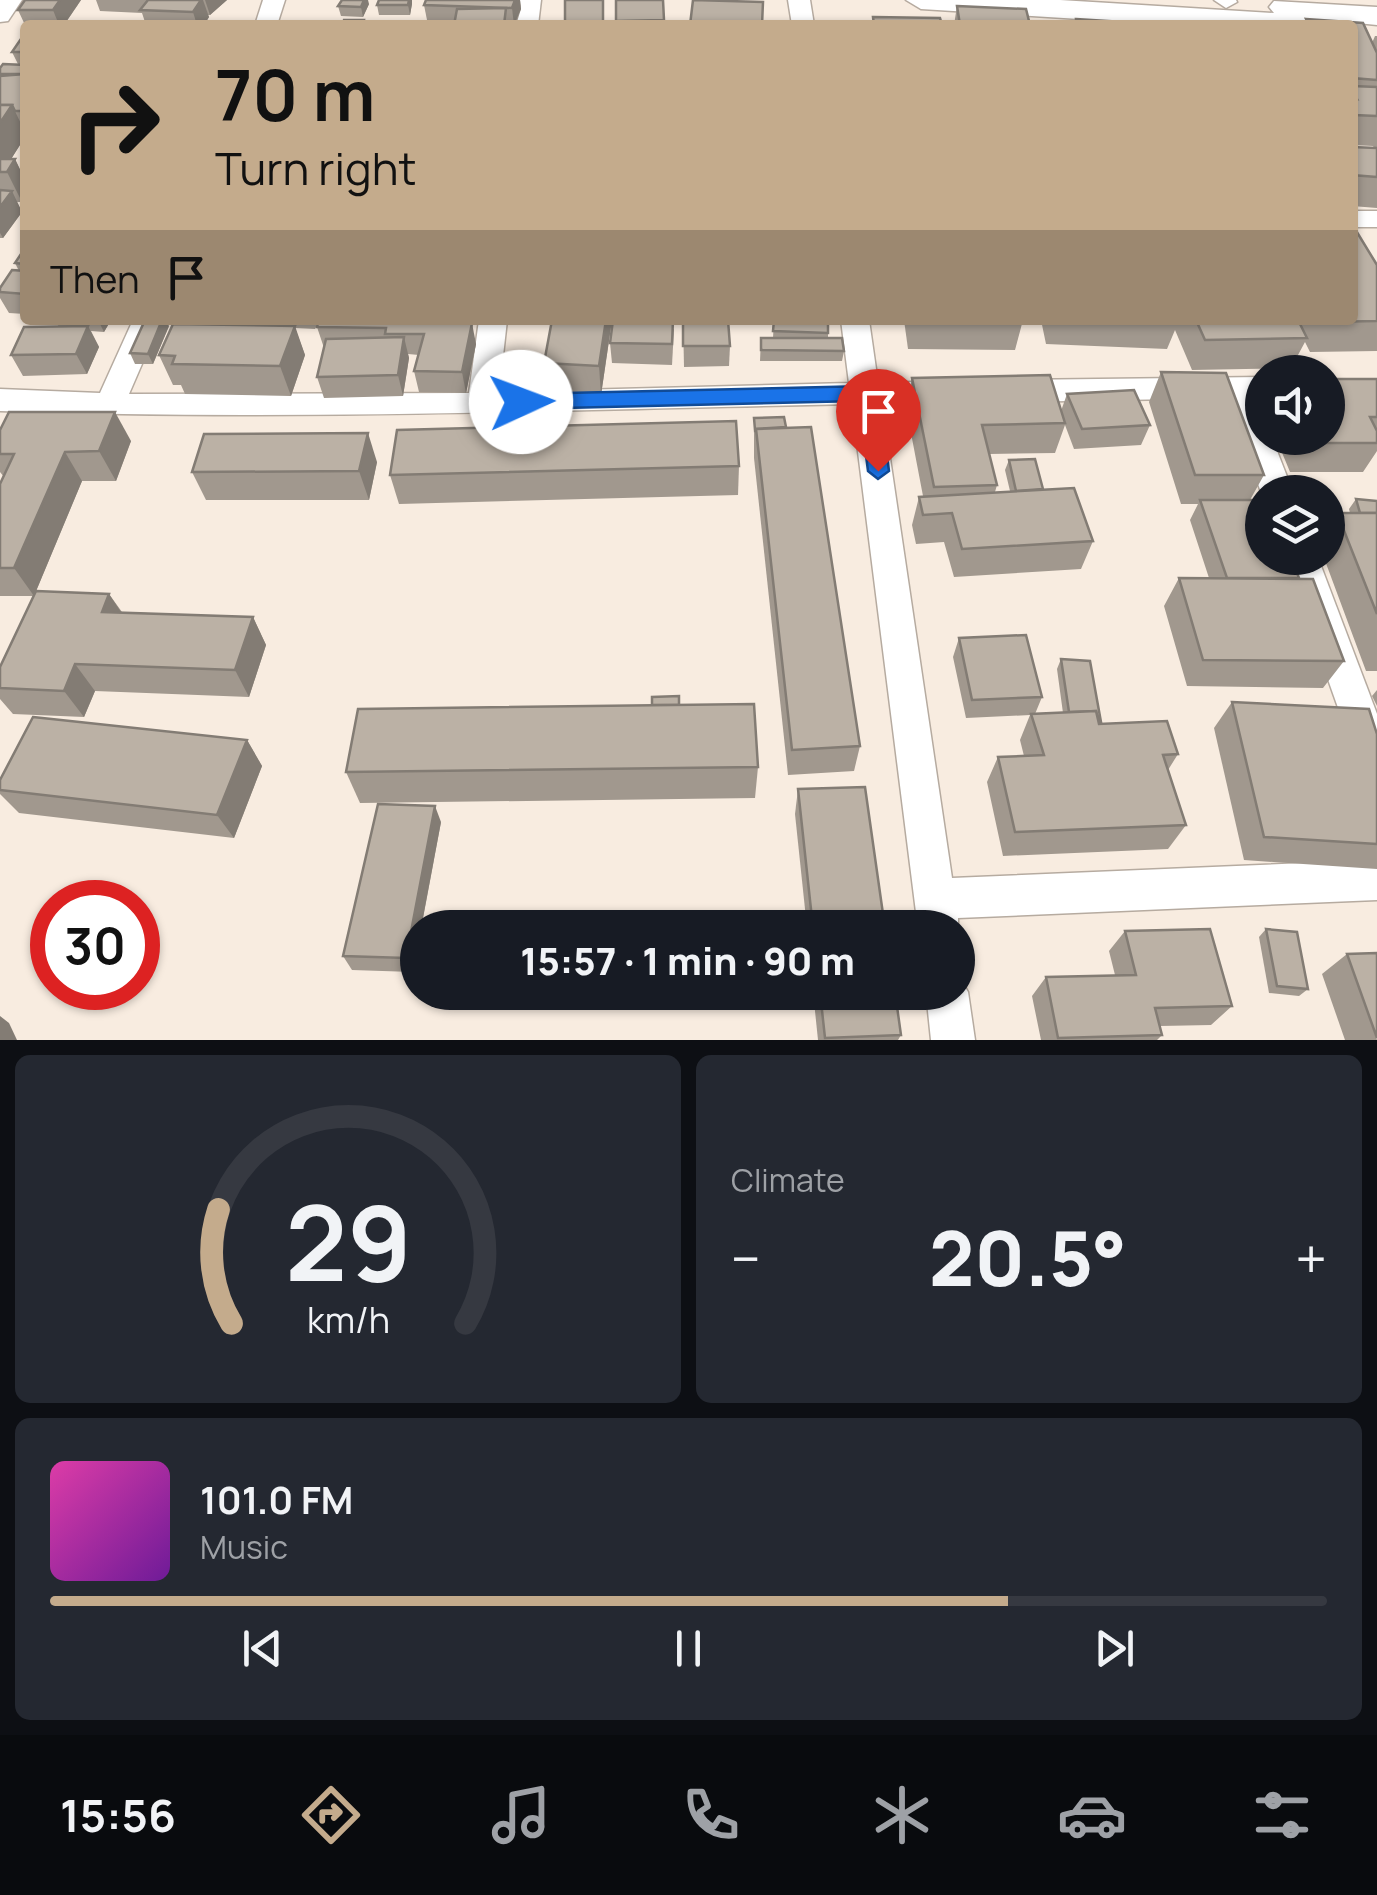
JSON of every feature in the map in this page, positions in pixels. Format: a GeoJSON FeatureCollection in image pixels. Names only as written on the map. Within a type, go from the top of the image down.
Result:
{"type":"FeatureCollection","features":[{"type":"Feature","properties":{"kind":"main road"},"geometry":{"type":"LineString","coordinates":[[921,0],[1236,20]]}},
{"type":"Feature","properties":{"kind":"main road"},"geometry":{"type":"LineString","coordinates":[[1217,1],[1377,16]]}},
{"type":"Feature","properties":{"kind":"street"},"geometry":{"type":"LineString","coordinates":[[0,16],[12,0]]}},
{"type":"Feature","properties":{"kind":"street"},"geometry":{"type":"LineString","coordinates":[[109,406],[145,325]]}},
{"type":"Feature","properties":{"kind":"street"},"geometry":{"type":"LineString","coordinates":[[483,403],[491,325]]}},
{"type":"Feature","properties":{"kind":"street"},"geometry":{"type":"LineString","coordinates":[[856,325],[937,910]]}},
{"type":"Feature","properties":{"kind":"street"},"geometry":{"type":"LineString","coordinates":[[0,400],[109,406],[483,403],[1245,388]]}},
{"type":"Feature","properties":{"kind":"street"},"geometry":{"type":"LineString","coordinates":[[1307,575],[1377,764]]}},
{"type":"Feature","properties":{"kind":"street"},"geometry":{"type":"LineString","coordinates":[[975,910],[1377,880]]}},
{"type":"Feature","properties":{"kind":"street"},"geometry":{"type":"LineString","coordinates":[[950,1010],[954,1040]]}},
{"type":"Feature","properties":{"kind":"building"},"geometry":{"type":"Polygon","coordinates":[[[25,0],[60,0],[53,10],[18,10],[25,0]]]}},
{"type":"Feature","properties":{"kind":"building"},"geometry":{"type":"Polygon","coordinates":[[[148,0],[201,0],[193,12],[140,10],[148,0]]]}},
{"type":"Feature","properties":{"kind":"building"},"geometry":{"type":"Polygon","coordinates":[[[342,0],[364,0],[361,7],[338,6],[342,0]]]}},
{"type":"Feature","properties":{"kind":"building"},"geometry":{"type":"Polygon","coordinates":[[[379,0],[409,0],[408,5],[377,5],[379,0]]]}},
{"type":"Feature","properties":{"kind":"building"},"geometry":{"type":"Polygon","coordinates":[[[426,0],[515,0],[512,8],[424,5],[426,0]]]}},
{"type":"Feature","properties":{"kind":"building"},"geometry":{"type":"Polygon","coordinates":[[[565,0],[603,0],[603,20],[565,20],[565,0]]]}},
{"type":"Feature","properties":{"kind":"building"},"geometry":{"type":"Polygon","coordinates":[[[616,0],[663,0],[664,20],[616,20],[616,0]]]}},
{"type":"Feature","properties":{"kind":"building"},"geometry":{"type":"Polygon","coordinates":[[[693,0],[763,2],[762,20],[691,20],[693,0]]]}},
{"type":"Feature","properties":{"kind":"building"},"geometry":{"type":"Polygon","coordinates":[[[957,6],[1026,9],[1029,20],[959,20],[957,6]]]}},
{"type":"Feature","properties":{"kind":"building"},"geometry":{"type":"Polygon","coordinates":[[[506,8],[505,20],[455,20],[457,9],[506,8]]]}},
{"type":"Feature","properties":{"kind":"building"},"geometry":{"type":"Polygon","coordinates":[[[873,17],[941,20],[873,20],[873,17]]]}},
{"type":"Feature","properties":{"kind":"building"},"geometry":{"type":"Polygon","coordinates":[[[1358,23],[1363,23],[1377,53],[1377,80],[1358,78],[1358,23]]]}},
{"type":"Feature","properties":{"kind":"building"},"geometry":{"type":"Polygon","coordinates":[[[3,64],[20,65],[20,74],[0,74],[3,64]]]}},
{"type":"Feature","properties":{"kind":"building"},"geometry":{"type":"Polygon","coordinates":[[[20,74],[20,111],[12,105],[0,105],[0,76],[20,74]]]}},
{"type":"Feature","properties":{"kind":"building"},"geometry":{"type":"Polygon","coordinates":[[[1358,86],[1377,87],[1377,116],[1358,115],[1358,86]]]}},
{"type":"Feature","properties":{"kind":"building"},"geometry":{"type":"Polygon","coordinates":[[[0,105],[12,105],[0,123],[0,105]]]}},
{"type":"Feature","properties":{"kind":"building"},"geometry":{"type":"Polygon","coordinates":[[[1358,147],[1377,148],[1377,177],[1358,175],[1358,147]]]}},
{"type":"Feature","properties":{"kind":"building"},"geometry":{"type":"Polygon","coordinates":[[[0,159],[15,159],[7,172],[0,172],[0,159]]]}},
{"type":"Feature","properties":{"kind":"building"},"geometry":{"type":"Polygon","coordinates":[[[0,190],[12,191],[0,207],[0,190]]]}},
{"type":"Feature","properties":{"kind":"building"},"geometry":{"type":"Polygon","coordinates":[[[1358,234],[1377,265],[1377,321],[1358,321],[1358,234]]]}},
{"type":"Feature","properties":{"kind":"building"},"geometry":{"type":"Polygon","coordinates":[[[12,270],[20,271],[20,294],[0,292],[12,270]]]}},
{"type":"Feature","properties":{"kind":"building"},"geometry":{"type":"Polygon","coordinates":[[[143,325],[160,325],[148,354],[130,353],[143,325]]]}},
{"type":"Feature","properties":{"kind":"building"},"geometry":{"type":"Polygon","coordinates":[[[173,325],[295,326],[280,366],[172,364],[175,356],[159,355],[173,325]]]}},
{"type":"Feature","properties":{"kind":"building"},"geometry":{"type":"Polygon","coordinates":[[[472,325],[462,372],[414,371],[424,334],[385,334],[386,328],[317,327],[472,325]]]}},
{"type":"Feature","properties":{"kind":"building"},"geometry":{"type":"Polygon","coordinates":[[[551,325],[605,325],[599,366],[544,363],[551,325]]]}},
{"type":"Feature","properties":{"kind":"building"},"geometry":{"type":"Polygon","coordinates":[[[612,325],[673,325],[672,344],[610,343],[612,325]]]}},
{"type":"Feature","properties":{"kind":"building"},"geometry":{"type":"Polygon","coordinates":[[[683,325],[728,325],[730,346],[683,346],[683,325]]]}},
{"type":"Feature","properties":{"kind":"building"},"geometry":{"type":"Polygon","coordinates":[[[774,325],[828,325],[828,333],[773,331],[774,325]]]}},
{"type":"Feature","properties":{"kind":"building"},"geometry":{"type":"Polygon","coordinates":[[[1198,325],[1300,325],[1307,338],[1205,340],[1198,325]]]}},
{"type":"Feature","properties":{"kind":"building"},"geometry":{"type":"Polygon","coordinates":[[[88,326],[76,354],[11,355],[24,327],[88,326]]]}},
{"type":"Feature","properties":{"kind":"building"},"geometry":{"type":"Polygon","coordinates":[[[404,337],[398,375],[317,377],[326,339],[404,337]]]}},
{"type":"Feature","properties":{"kind":"building"},"geometry":{"type":"Polygon","coordinates":[[[761,338],[842,338],[844,351],[761,350],[761,338]]]}},
{"type":"Feature","properties":{"kind":"building"},"geometry":{"type":"Polygon","coordinates":[[[1161,372],[1226,373],[1245,424],[1245,455],[1257,455],[1264,475],[1195,475],[1161,372]]]}},
{"type":"Feature","properties":{"kind":"building"},"geometry":{"type":"Polygon","coordinates":[[[1050,375],[1065,423],[982,425],[997,485],[934,487],[912,378],[1050,375]]]}},
{"type":"Feature","properties":{"kind":"building"},"geometry":{"type":"Polygon","coordinates":[[[1345,379],[1377,379],[1377,417],[1370,417],[1377,431],[1377,443],[1345,443],[1345,379]]]}},
{"type":"Feature","properties":{"kind":"building"},"geometry":{"type":"Polygon","coordinates":[[[1134,390],[1150,425],[1082,429],[1067,394],[1134,390]]]}},
{"type":"Feature","properties":{"kind":"building"},"geometry":{"type":"Polygon","coordinates":[[[9,412],[115,412],[99,451],[65,452],[14,568],[0,568],[0,484],[14,454],[0,454],[0,430],[9,412]]]}},
{"type":"Feature","properties":{"kind":"building"},"geometry":{"type":"Polygon","coordinates":[[[784,417],[786,427],[755,430],[754,418],[784,417]]]}},
{"type":"Feature","properties":{"kind":"building"},"geometry":{"type":"Polygon","coordinates":[[[736,421],[739,466],[390,475],[397,430],[736,421]]]}},
{"type":"Feature","properties":{"kind":"building"},"geometry":{"type":"Polygon","coordinates":[[[811,427],[860,746],[792,750],[756,429],[811,427]]]}},
{"type":"Feature","properties":{"kind":"building"},"geometry":{"type":"Polygon","coordinates":[[[368,433],[359,471],[192,472],[204,434],[368,433]]]}},
{"type":"Feature","properties":{"kind":"building"},"geometry":{"type":"Polygon","coordinates":[[[1035,459],[1043,489],[1016,491],[1009,460],[1035,459]]]}},
{"type":"Feature","properties":{"kind":"building"},"geometry":{"type":"Polygon","coordinates":[[[1074,488],[1093,541],[962,549],[952,513],[923,515],[919,497],[1074,488]]]}},
{"type":"Feature","properties":{"kind":"building"},"geometry":{"type":"Polygon","coordinates":[[[1356,499],[1377,501],[1377,513],[1360,513],[1356,499]]]}},
{"type":"Feature","properties":{"kind":"building"},"geometry":{"type":"Polygon","coordinates":[[[1200,500],[1245,500],[1245,575],[1299,578],[1227,578],[1200,500]]]}},
{"type":"Feature","properties":{"kind":"building"},"geometry":{"type":"Polygon","coordinates":[[[1345,513],[1377,513],[1377,614],[1345,533],[1345,513]]]}},
{"type":"Feature","properties":{"kind":"building"},"geometry":{"type":"Polygon","coordinates":[[[1179,578],[1313,579],[1344,661],[1203,660],[1179,578]]]}},
{"type":"Feature","properties":{"kind":"building"},"geometry":{"type":"Polygon","coordinates":[[[36,591],[109,594],[102,612],[253,617],[235,670],[75,664],[64,691],[0,688],[0,667],[36,591]]]}},
{"type":"Feature","properties":{"kind":"building"},"geometry":{"type":"Polygon","coordinates":[[[1026,635],[1042,697],[972,700],[959,638],[1026,635]]]}},
{"type":"Feature","properties":{"kind":"building"},"geometry":{"type":"Polygon","coordinates":[[[1061,659],[1090,661],[1101,722],[1096,711],[1069,712],[1061,659]]]}},
{"type":"Feature","properties":{"kind":"building"},"geometry":{"type":"Polygon","coordinates":[[[679,696],[679,705],[652,705],[652,697],[679,696]]]}},
{"type":"Feature","properties":{"kind":"building"},"geometry":{"type":"Polygon","coordinates":[[[1232,702],[1369,709],[1377,734],[1377,844],[1264,837],[1232,702]]]}},
{"type":"Feature","properties":{"kind":"building"},"geometry":{"type":"Polygon","coordinates":[[[754,704],[758,767],[346,772],[358,709],[754,704]]]}},
{"type":"Feature","properties":{"kind":"building"},"geometry":{"type":"Polygon","coordinates":[[[1096,711],[1099,724],[1167,721],[1178,754],[1163,755],[1186,825],[1015,832],[998,757],[1044,755],[1031,714],[1096,711]]]}},
{"type":"Feature","properties":{"kind":"building"},"geometry":{"type":"Polygon","coordinates":[[[33,717],[247,740],[217,815],[0,790],[0,780],[33,717]]]}},
{"type":"Feature","properties":{"kind":"building"},"geometry":{"type":"Polygon","coordinates":[[[865,787],[882,910],[811,910],[798,789],[865,787]]]}},
{"type":"Feature","properties":{"kind":"building"},"geometry":{"type":"Polygon","coordinates":[[[378,804],[435,806],[415,910],[400,910],[400,958],[343,956],[378,804]]]}},
{"type":"Feature","properties":{"kind":"building"},"geometry":{"type":"Polygon","coordinates":[[[1210,929],[1232,1006],[1155,1008],[1162,1035],[1058,1038],[1046,977],[1136,975],[1125,931],[1210,929]]]}},
{"type":"Feature","properties":{"kind":"building"},"geometry":{"type":"Polygon","coordinates":[[[1266,929],[1297,932],[1308,989],[1277,986],[1266,929]]]}},
{"type":"Feature","properties":{"kind":"building"},"geometry":{"type":"Polygon","coordinates":[[[1377,953],[1377,1038],[1347,954],[1377,953]]]}},
{"type":"Feature","properties":{"kind":"building"},"geometry":{"type":"Polygon","coordinates":[[[822,1010],[898,1010],[901,1035],[825,1038],[822,1010]]]}},
{"type":"Feature","properties":{"kind":"route"},"geometry":{"type":"LineString","coordinates":[[521,402],[868,393],[878,471]]}}]}
